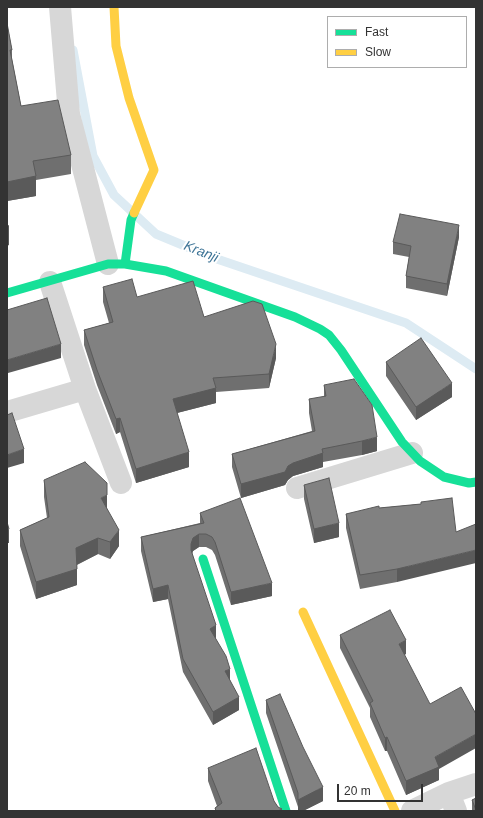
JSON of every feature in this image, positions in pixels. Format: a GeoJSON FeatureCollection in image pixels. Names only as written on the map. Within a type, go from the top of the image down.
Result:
{"type":"FeatureCollection","features":[{"type":"Feature","properties":{"kind":"street"},"geometry":{"type":"LineString","coordinates":[[60,7],[70,114],[116,264]]}},
{"type":"Feature","properties":{"kind":"street"},"geometry":{"type":"LineString","coordinates":[[114,7],[116,46],[129,98],[154,170],[131,220],[116,264]]}},
{"type":"Feature","properties":{"kind":"street"},"geometry":{"type":"LineString","coordinates":[[7,293],[116,264],[166,271],[320,328],[338,345],[402,442],[420,461],[444,477],[469,483],[476,482]]}},
{"type":"Feature","properties":{"kind":"street"},"geometry":{"type":"LineString","coordinates":[[50,282],[85,389],[121,483]]}},
{"type":"Feature","properties":{"kind":"street"},"geometry":{"type":"LineString","coordinates":[[7,412],[85,389]]}},
{"type":"Feature","properties":{"kind":"street"},"geometry":{"type":"LineString","coordinates":[[297,488],[412,453]]}},
{"type":"Feature","properties":{"kind":"street"},"geometry":{"type":"LineString","coordinates":[[204,559],[286,811]]}},
{"type":"Feature","properties":{"kind":"street"},"geometry":{"type":"LineString","coordinates":[[304,612],[395,811]]}},
{"type":"Feature","properties":{"kind":"street"},"geometry":{"type":"LineString","coordinates":[[412,811],[452,802],[476,784]]}},
{"type":"Feature","properties":{"kind":"building"},"geometry":{"type":"Polygon","coordinates":[[[7,23],[12,50],[10,50],[21,106],[58,100],[71,155],[33,161],[36,176],[7,182],[7,23]]]}},
{"type":"Feature","properties":{"kind":"building"},"geometry":{"type":"Polygon","coordinates":[[[400,214],[459,225],[447,284],[406,276],[411,246],[393,242],[400,214]]]}},
{"type":"Feature","properties":{"kind":"building"},"geometry":{"type":"Polygon","coordinates":[[[132,279],[137,297],[193,281],[204,317],[253,301],[262,304],[276,344],[269,374],[213,378],[216,388],[173,399],[189,452],[136,469],[120,418],[116,419],[97,370],[84,330],[113,322],[103,287],[132,279]]]}},
{"type":"Feature","properties":{"kind":"building"},"geometry":{"type":"Polygon","coordinates":[[[47,298],[61,344],[7,360],[7,310],[47,298]]]}},
{"type":"Feature","properties":{"kind":"building"},"geometry":{"type":"Polygon","coordinates":[[[421,338],[452,383],[416,407],[386,362],[421,338]]]}},
{"type":"Feature","properties":{"kind":"building"},"geometry":{"type":"Polygon","coordinates":[[[354,379],[372,405],[377,437],[322,449],[323,453],[293,463],[288,466],[285,472],[241,484],[232,454],[315,431],[309,399],[326,396],[324,385],[354,379]]]}},
{"type":"Feature","properties":{"kind":"building"},"geometry":{"type":"Polygon","coordinates":[[[12,413],[24,449],[7,455],[7,415],[12,413]]]}},
{"type":"Feature","properties":{"kind":"building"},"geometry":{"type":"Polygon","coordinates":[[[85,462],[107,483],[107,495],[101,498],[119,530],[110,542],[98,538],[76,548],[77,569],[36,582],[20,530],[49,517],[44,480],[85,462]]]}},
{"type":"Feature","properties":{"kind":"building"},"geometry":{"type":"Polygon","coordinates":[[[329,478],[339,523],[314,529],[304,485],[329,478]]]}},
{"type":"Feature","properties":{"kind":"building"},"geometry":{"type":"Polygon","coordinates":[[[240,498],[272,583],[231,592],[215,542],[212,537],[206,534],[199,534],[193,538],[191,544],[191,550],[216,625],[210,629],[226,656],[230,669],[225,671],[239,697],[213,712],[183,659],[168,585],[153,589],[141,537],[204,523],[200,513],[240,498]]]}},
{"type":"Feature","properties":{"kind":"building"},"geometry":{"type":"Polygon","coordinates":[[[452,498],[456,532],[476,524],[476,550],[397,569],[360,575],[346,514],[379,506],[379,508],[421,504],[421,502],[452,498]]]}},
{"type":"Feature","properties":{"kind":"building"},"geometry":{"type":"Polygon","coordinates":[[[390,610],[406,640],[399,644],[430,704],[461,687],[476,714],[476,734],[435,757],[439,767],[406,781],[370,703],[373,701],[340,635],[390,610]]]}},
{"type":"Feature","properties":{"kind":"building"},"geometry":{"type":"Polygon","coordinates":[[[280,694],[303,747],[323,787],[298,800],[298,793],[266,700],[280,694]]]}},
{"type":"Feature","properties":{"kind":"building"},"geometry":{"type":"Polygon","coordinates":[[[256,748],[274,801],[278,807],[282,809],[278,811],[216,811],[215,808],[222,803],[208,768],[256,748]]]}},
{"type":"Feature","properties":{"kind":"building"},"geometry":{"type":"Polygon","coordinates":[[[476,798],[476,810],[472,800],[476,798]]]}},
{"type":"Feature","properties":{"kind":"waterway","name":"Kranji"},"geometry":{"type":"LineString","coordinates":[[73,50],[93,156],[114,195],[156,234],[214,258],[406,323],[476,369]]}},
{"type":"Feature","properties":{"kind":"traffic: fast"},"geometry":{"type":"LineString","coordinates":[[125,264],[131,220],[134,213]]}},
{"type":"Feature","properties":{"kind":"traffic: fast"},"geometry":{"type":"LineString","coordinates":[[7,293],[108,264],[125,264],[166,271],[295,317],[329,335],[341,350],[402,442],[420,461],[444,477],[469,483],[476,482]]}},
{"type":"Feature","properties":{"kind":"traffic: fast"},"geometry":{"type":"LineString","coordinates":[[203,559],[286,811]]}},
{"type":"Feature","properties":{"kind":"traffic: slow"},"geometry":{"type":"LineString","coordinates":[[114,7],[116,46],[129,98],[154,170],[134,213]]}},
{"type":"Feature","properties":{"kind":"traffic: slow"},"geometry":{"type":"LineString","coordinates":[[303,612],[395,811]]}}]}
